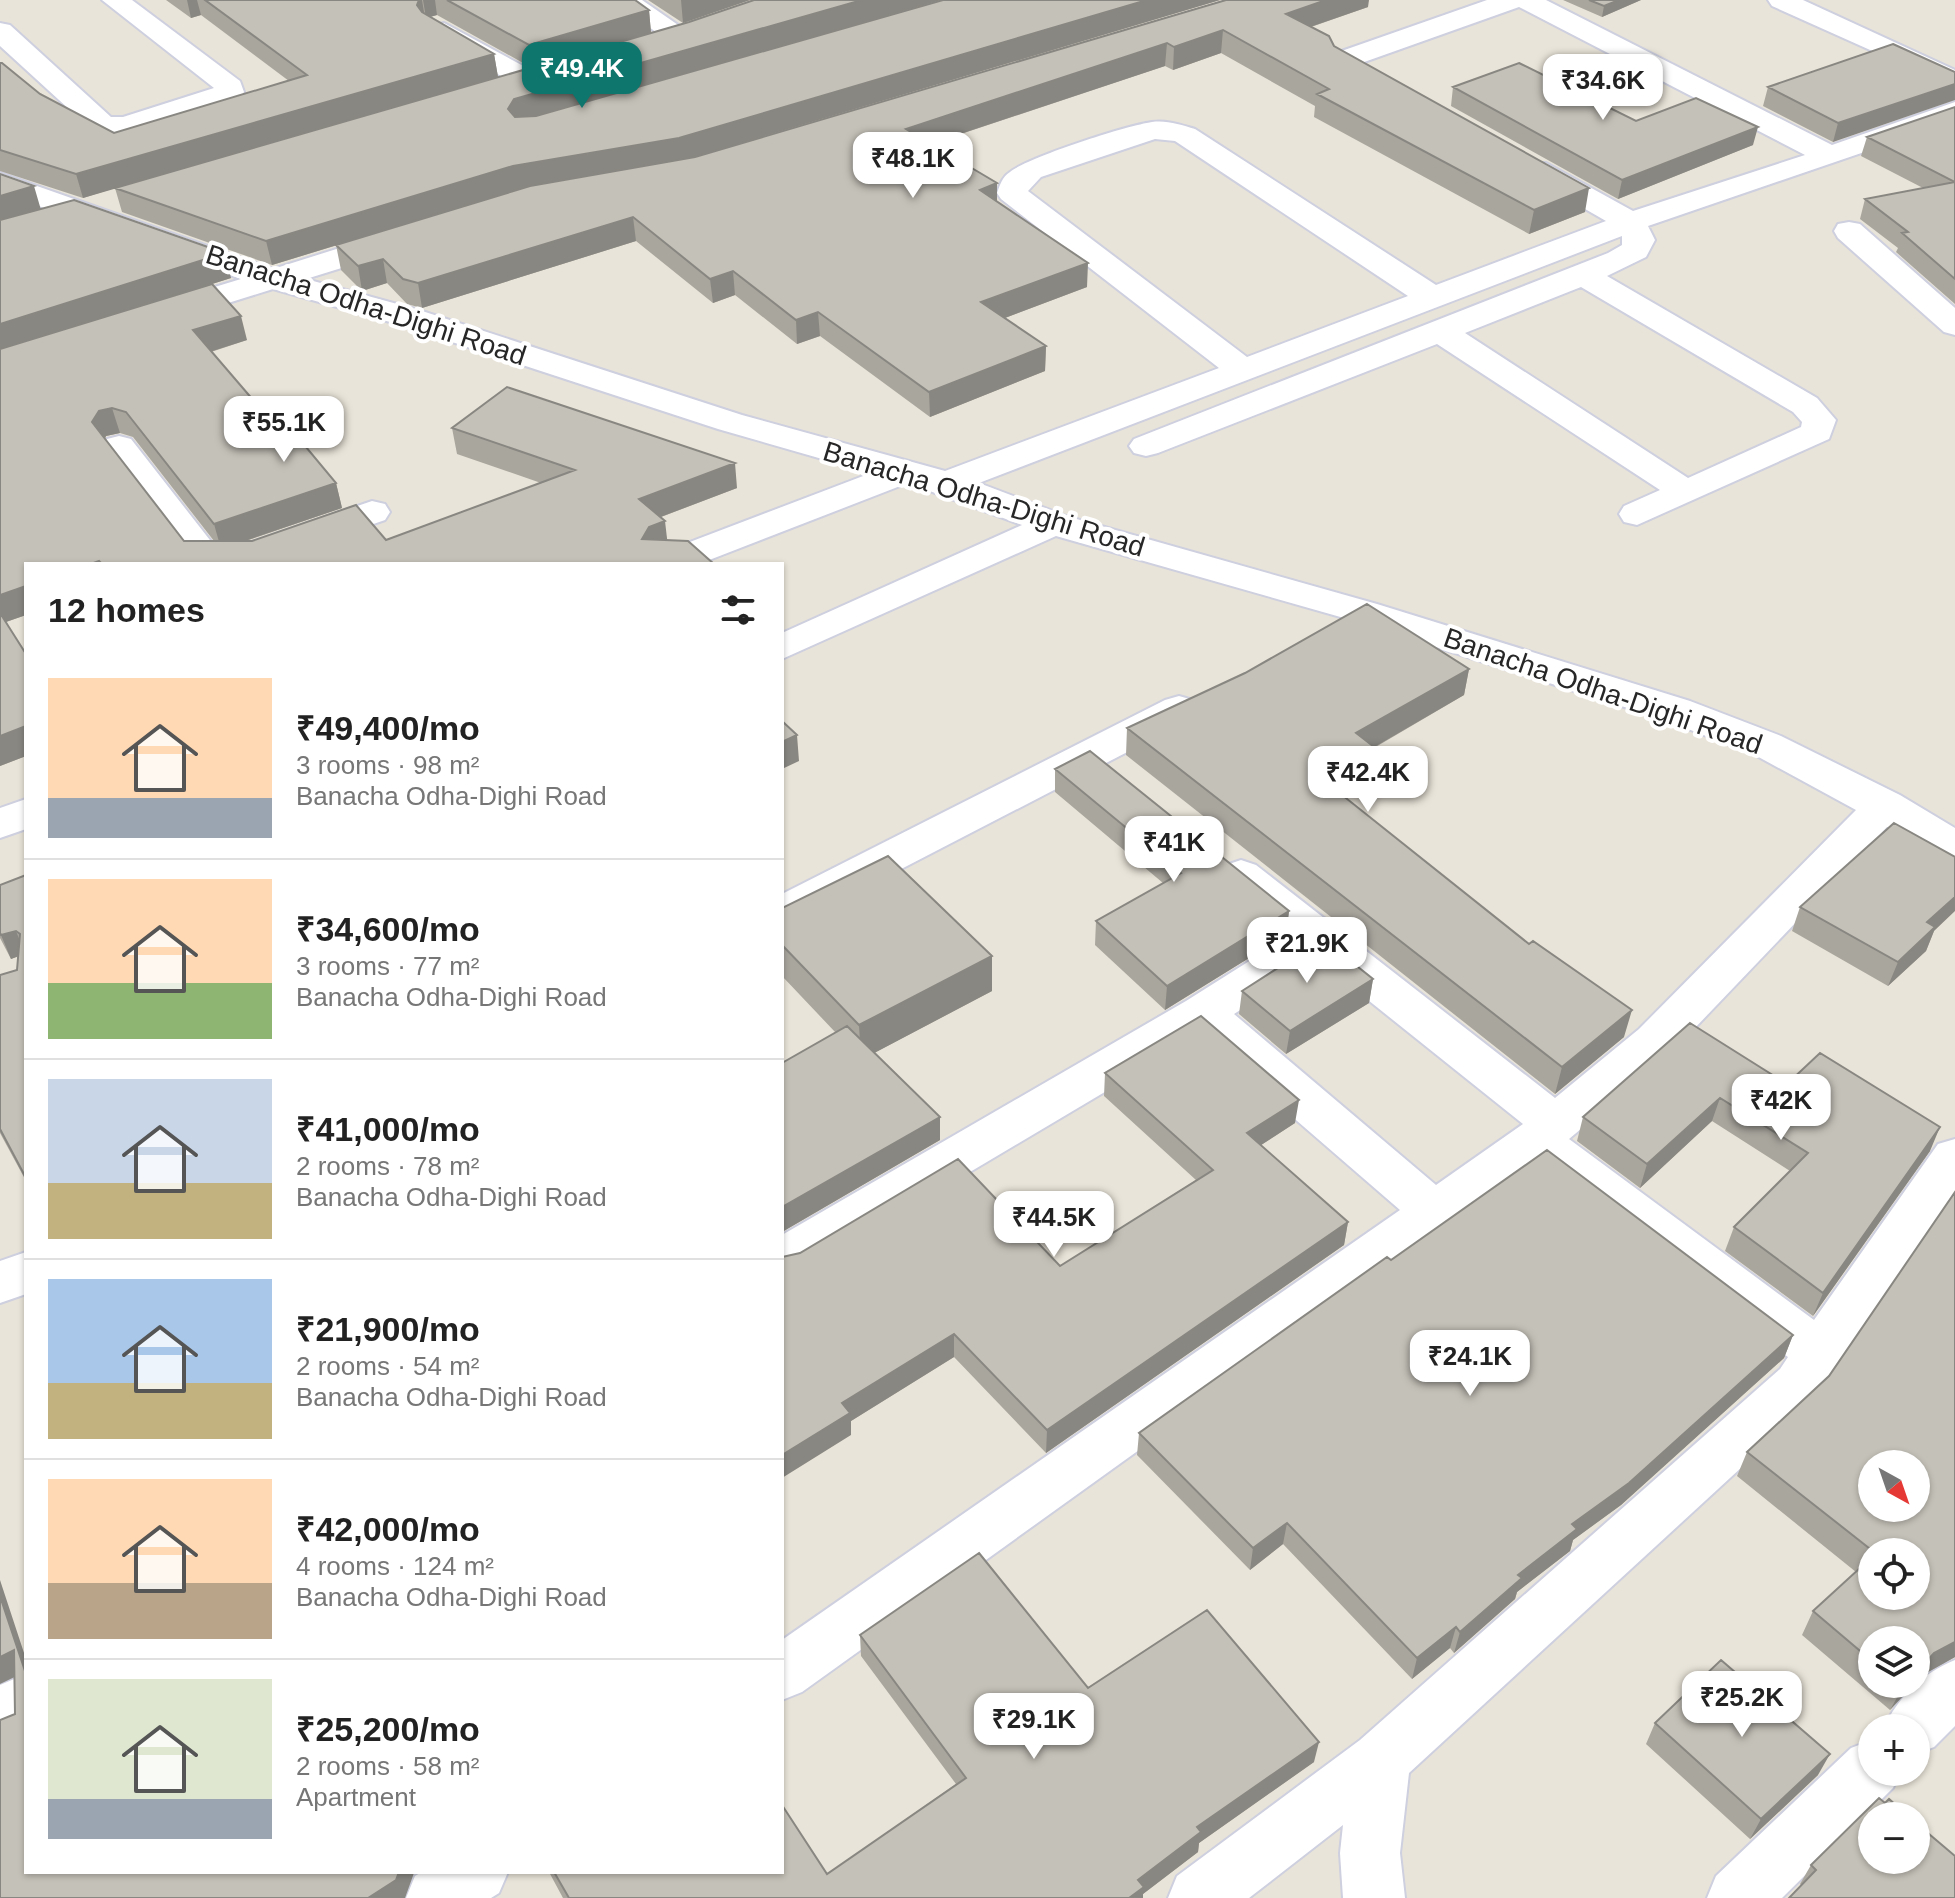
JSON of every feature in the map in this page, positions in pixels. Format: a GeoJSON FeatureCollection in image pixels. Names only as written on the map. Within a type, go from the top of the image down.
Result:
{"type":"FeatureCollection","features":[{"type":"Feature","properties":{"kind":"street"},"geometry":{"type":"LineString","coordinates":[[0,31],[104,126],[126,125],[230,92],[230,87],[115,0]]}},
{"type":"Feature","properties":{"kind":"street"},"geometry":{"type":"LineString","coordinates":[[624,0],[680,36]]}},
{"type":"Feature","properties":{"kind":"street"},"geometry":{"type":"LineString","coordinates":[[1370,75],[1343,60],[1512,0]]}},
{"type":"Feature","properties":{"kind":"street"},"geometry":{"type":"LineString","coordinates":[[1526,0],[1830,156]]}},
{"type":"Feature","properties":{"kind":"street"},"geometry":{"type":"LineString","coordinates":[[1781,0],[1955,80]]}},
{"type":"Feature","properties":{"kind":"street"},"geometry":{"type":"LineString","coordinates":[[649,45],[710,25]]}},
{"type":"Feature","properties":{"kind":"street"},"geometry":{"type":"LineString","coordinates":[[436,26],[528,80]]}},
{"type":"Feature","properties":{"kind":"street"},"geometry":{"type":"LineString","coordinates":[[498,89],[559,71]]}},
{"type":"Feature","properties":{"kind":"street"},"geometry":{"type":"LineString","coordinates":[[947,483],[1630,222],[1955,111]]}},
{"type":"Feature","properties":{"kind":"street"},"geometry":{"type":"LineString","coordinates":[[1243,370],[1012,193],[1017,180],[1031,171],[1152,131],[1168,130],[1185,135],[1432,297]]}},
{"type":"Feature","properties":{"kind":"street"},"geometry":{"type":"LineString","coordinates":[[1146,446],[1583,275],[1635,250],[1640,240],[1630,222],[1507,152]]}},
{"type":"Feature","properties":{"kind":"street","name":"Banacha Odha-Dighi Road"},"geometry":{"type":"LineString","coordinates":[[0,182],[272,279],[408,317],[730,422],[947,483],[1053,524],[1364,612],[1676,710],[1767,745],[1885,805],[1955,846]]}},
{"type":"Feature","properties":{"kind":"street"},"geometry":{"type":"LineString","coordinates":[[28,227],[131,198]]}},
{"type":"Feature","properties":{"kind":"street"},"geometry":{"type":"LineString","coordinates":[[1849,231],[1955,325]]}},
{"type":"Feature","properties":{"kind":"street"},"geometry":{"type":"LineString","coordinates":[[136,321],[422,232]]}},
{"type":"Feature","properties":{"kind":"street"},"geometry":{"type":"LineString","coordinates":[[1583,275],[1805,405],[1819,420],[1817,432],[1637,514]]}},
{"type":"Feature","properties":{"kind":"street"},"geometry":{"type":"LineString","coordinates":[[1440,331],[1686,492]]}},
{"type":"Feature","properties":{"kind":"street"},"geometry":{"type":"LineString","coordinates":[[119,446],[208,562]]}},
{"type":"Feature","properties":{"kind":"street"},"geometry":{"type":"LineString","coordinates":[[671,562],[904,472]]}},
{"type":"Feature","properties":{"kind":"street"},"geometry":{"type":"LineString","coordinates":[[229,562],[372,512]]}},
{"type":"Feature","properties":{"kind":"street"},"geometry":{"type":"LineString","coordinates":[[784,646],[1053,524]]}},
{"type":"Feature","properties":{"kind":"street"},"geometry":{"type":"LineString","coordinates":[[1310,640],[1364,612]]}},
{"type":"Feature","properties":{"kind":"street"},"geometry":{"type":"LineString","coordinates":[[784,911],[1215,690]]}},
{"type":"Feature","properties":{"kind":"street"},"geometry":{"type":"LineString","coordinates":[[1094,754],[1129,783]]}},
{"type":"Feature","properties":{"kind":"street"},"geometry":{"type":"LineString","coordinates":[[784,1672],[1545,1132],[1655,1041],[1885,805]]}},
{"type":"Feature","properties":{"kind":"street"},"geometry":{"type":"LineString","coordinates":[[0,824],[24,814]]}},
{"type":"Feature","properties":{"kind":"street"},"geometry":{"type":"LineString","coordinates":[[1212,851],[1319,938],[1545,1132],[1820,1353]]}},
{"type":"Feature","properties":{"kind":"street"},"geometry":{"type":"LineString","coordinates":[[784,1258],[1202,1013],[1319,938]]}},
{"type":"Feature","properties":{"kind":"street"},"geometry":{"type":"LineString","coordinates":[[1202,1013],[1433,1210]]}},
{"type":"Feature","properties":{"kind":"street"},"geometry":{"type":"LineString","coordinates":[[1199,1898],[1381,1760],[1798,1384],[1955,1157]]}},
{"type":"Feature","properties":{"kind":"street"},"geometry":{"type":"LineString","coordinates":[[0,1283],[24,1273]]}},
{"type":"Feature","properties":{"kind":"street"},"geometry":{"type":"LineString","coordinates":[[1927,1714],[1955,1687]]}},
{"type":"Feature","properties":{"kind":"street"},"geometry":{"type":"LineString","coordinates":[[0,1716],[24,1702]]}},
{"type":"Feature","properties":{"kind":"street"},"geometry":{"type":"LineString","coordinates":[[1374,1898],[1370,1853],[1381,1760]]}},
{"type":"Feature","properties":{"kind":"street"},"geometry":{"type":"LineString","coordinates":[[1738,1898],[1858,1782]]}},
{"type":"Feature","properties":{"kind":"street"},"geometry":{"type":"LineString","coordinates":[[437,1898],[474,1874]]}},
{"type":"Feature","properties":{"kind":"building"},"geometry":{"type":"Polygon","coordinates":[[[205,0],[419,0],[417,5],[422,12],[494,54],[76,174],[0,150],[0,63],[40,94],[114,133],[307,75],[205,0]]]}},
{"type":"Feature","properties":{"kind":"building"},"geometry":{"type":"Polygon","coordinates":[[[447,0],[635,0],[649,10],[529,45],[447,0]]]}},
{"type":"Feature","properties":{"kind":"building"},"geometry":{"type":"Polygon","coordinates":[[[754,0],[862,0],[514,99],[508,109],[515,117],[536,116],[943,0],[1147,0],[679,138],[513,166],[266,241],[115,188],[689,22],[754,0]]]}},
{"type":"Feature","properties":{"kind":"building"},"geometry":{"type":"Polygon","coordinates":[[[1226,0],[1326,0],[1286,14],[1329,36],[1334,46],[1589,188],[1534,210],[1317,94],[1329,89],[1223,30],[1174,47],[1167,43],[906,129],[997,183],[980,190],[1088,263],[981,302],[1046,346],[929,392],[818,312],[796,320],[733,271],[710,279],[633,217],[418,283],[403,279],[383,259],[358,266],[336,245],[530,186],[695,157],[1226,0]]]}},
{"type":"Feature","properties":{"kind":"building"},"geometry":{"type":"Polygon","coordinates":[[[1589,0],[1619,0],[1604,6],[1589,0]]]}},
{"type":"Feature","properties":{"kind":"building"},"geometry":{"type":"Polygon","coordinates":[[[1893,44],[1955,72],[1955,84],[1838,123],[1768,87],[1893,44]]]}},
{"type":"Feature","properties":{"kind":"building"},"geometry":{"type":"Polygon","coordinates":[[[1519,63],[1636,121],[1696,98],[1758,127],[1622,180],[1453,87],[1519,63]]]}},
{"type":"Feature","properties":{"kind":"building"},"geometry":{"type":"Polygon","coordinates":[[[1955,107],[1955,182],[1867,137],[1955,107]]]}},
{"type":"Feature","properties":{"kind":"building"},"geometry":{"type":"Polygon","coordinates":[[[0,174],[34,186],[0,196],[0,174]]]}},
{"type":"Feature","properties":{"kind":"building"},"geometry":{"type":"Polygon","coordinates":[[[1955,182],[1955,279],[1902,233],[1908,232],[1865,199],[1955,182]]]}},
{"type":"Feature","properties":{"kind":"building"},"geometry":{"type":"Polygon","coordinates":[[[74,200],[225,253],[0,324],[0,220],[74,200]]]}},
{"type":"Feature","properties":{"kind":"building"},"geometry":{"type":"Polygon","coordinates":[[[212,284],[241,316],[193,330],[266,415],[276,411],[336,483],[214,524],[126,412],[112,408],[99,411],[92,422],[184,541],[252,541],[356,505],[386,540],[575,470],[452,428],[507,387],[735,463],[639,499],[665,521],[649,527],[642,539],[688,541],[712,562],[24,562],[24,587],[0,595],[0,349],[212,284]]]}},
{"type":"Feature","properties":{"kind":"building"},"geometry":{"type":"Polygon","coordinates":[[[1367,604],[1469,669],[1356,733],[1378,750],[1322,779],[1529,944],[1533,941],[1632,1010],[1562,1067],[1127,728],[1245,673],[1367,604]]]}},
{"type":"Feature","properties":{"kind":"building"},"geometry":{"type":"Polygon","coordinates":[[[0,613],[24,651],[24,727],[0,736],[0,613]]]}},
{"type":"Feature","properties":{"kind":"building"},"geometry":{"type":"Polygon","coordinates":[[[784,723],[797,735],[784,741],[784,723]]]}},
{"type":"Feature","properties":{"kind":"building"},"geometry":{"type":"Polygon","coordinates":[[[1090,751],[1289,911],[1167,986],[1096,921],[1181,873],[1055,769],[1090,751]]]}},
{"type":"Feature","properties":{"kind":"building"},"geometry":{"type":"Polygon","coordinates":[[[1894,823],[1955,857],[1955,897],[1927,922],[1935,927],[1898,962],[1800,907],[1894,823]]]}},
{"type":"Feature","properties":{"kind":"building"},"geometry":{"type":"Polygon","coordinates":[[[888,856],[992,956],[859,1025],[784,947],[784,907],[888,856]]]}},
{"type":"Feature","properties":{"kind":"building"},"geometry":{"type":"Polygon","coordinates":[[[24,876],[24,1174],[0,1129],[0,975],[17,970],[20,934],[16,931],[0,933],[0,885],[24,876]]]}},
{"type":"Feature","properties":{"kind":"building"},"geometry":{"type":"Polygon","coordinates":[[[1323,939],[1373,979],[1290,1031],[1242,991],[1323,939]]]}},
{"type":"Feature","properties":{"kind":"building"},"geometry":{"type":"Polygon","coordinates":[[[1201,1016],[1299,1100],[1247,1133],[1348,1222],[1047,1430],[954,1334],[842,1403],[850,1413],[784,1454],[784,1257],[800,1253],[958,1159],[1060,1266],[1213,1170],[1105,1073],[1201,1016]]]}},
{"type":"Feature","properties":{"kind":"building"},"geometry":{"type":"Polygon","coordinates":[[[1690,1023],[1787,1084],[1820,1053],[1940,1127],[1823,1293],[1734,1227],[1808,1153],[1720,1098],[1647,1164],[1583,1117],[1690,1023]]]}},
{"type":"Feature","properties":{"kind":"building"},"geometry":{"type":"Polygon","coordinates":[[[847,1026],[940,1117],[784,1206],[784,1062],[847,1026]]]}},
{"type":"Feature","properties":{"kind":"building"},"geometry":{"type":"Polygon","coordinates":[[[1547,1150],[1793,1335],[1629,1483],[1572,1524],[1577,1529],[1518,1575],[1522,1578],[1460,1632],[1456,1627],[1417,1658],[1287,1523],[1253,1548],[1139,1433],[1387,1257],[1391,1260],[1547,1150]]]}},
{"type":"Feature","properties":{"kind":"building"},"geometry":{"type":"Polygon","coordinates":[[[1955,1192],[1955,1642],[1930,1657],[1930,1626],[1858,1626],[1858,1649],[1813,1611],[1858,1570],[1858,1610],[1930,1610],[1930,1538],[1858,1539],[1747,1452],[1829,1376],[1955,1192]]]}},
{"type":"Feature","properties":{"kind":"building"},"geometry":{"type":"Polygon","coordinates":[[[979,1553],[1088,1688],[1207,1610],[1319,1742],[1197,1827],[1201,1832],[1138,1880],[1144,1887],[1129,1898],[569,1898],[555,1874],[784,1874],[784,1808],[827,1874],[966,1778],[860,1635],[979,1553]]]}},
{"type":"Feature","properties":{"kind":"building"},"geometry":{"type":"Polygon","coordinates":[[[0,1596],[24,1668],[24,1874],[398,1874],[396,1880],[368,1898],[0,1898],[0,1720],[15,1714],[14,1650],[0,1657],[0,1596]]]}},
{"type":"Feature","properties":{"kind":"building"},"geometry":{"type":"Polygon","coordinates":[[[1721,1660],[1830,1754],[1761,1819],[1655,1723],[1721,1660]]]}},
{"type":"Feature","properties":{"kind":"building"},"geometry":{"type":"Polygon","coordinates":[[[1858,1819],[1858,1874],[1930,1874],[1930,1835],[1955,1856],[1955,1898],[1789,1898],[1816,1870],[1811,1865],[1858,1819]]]}}]}
